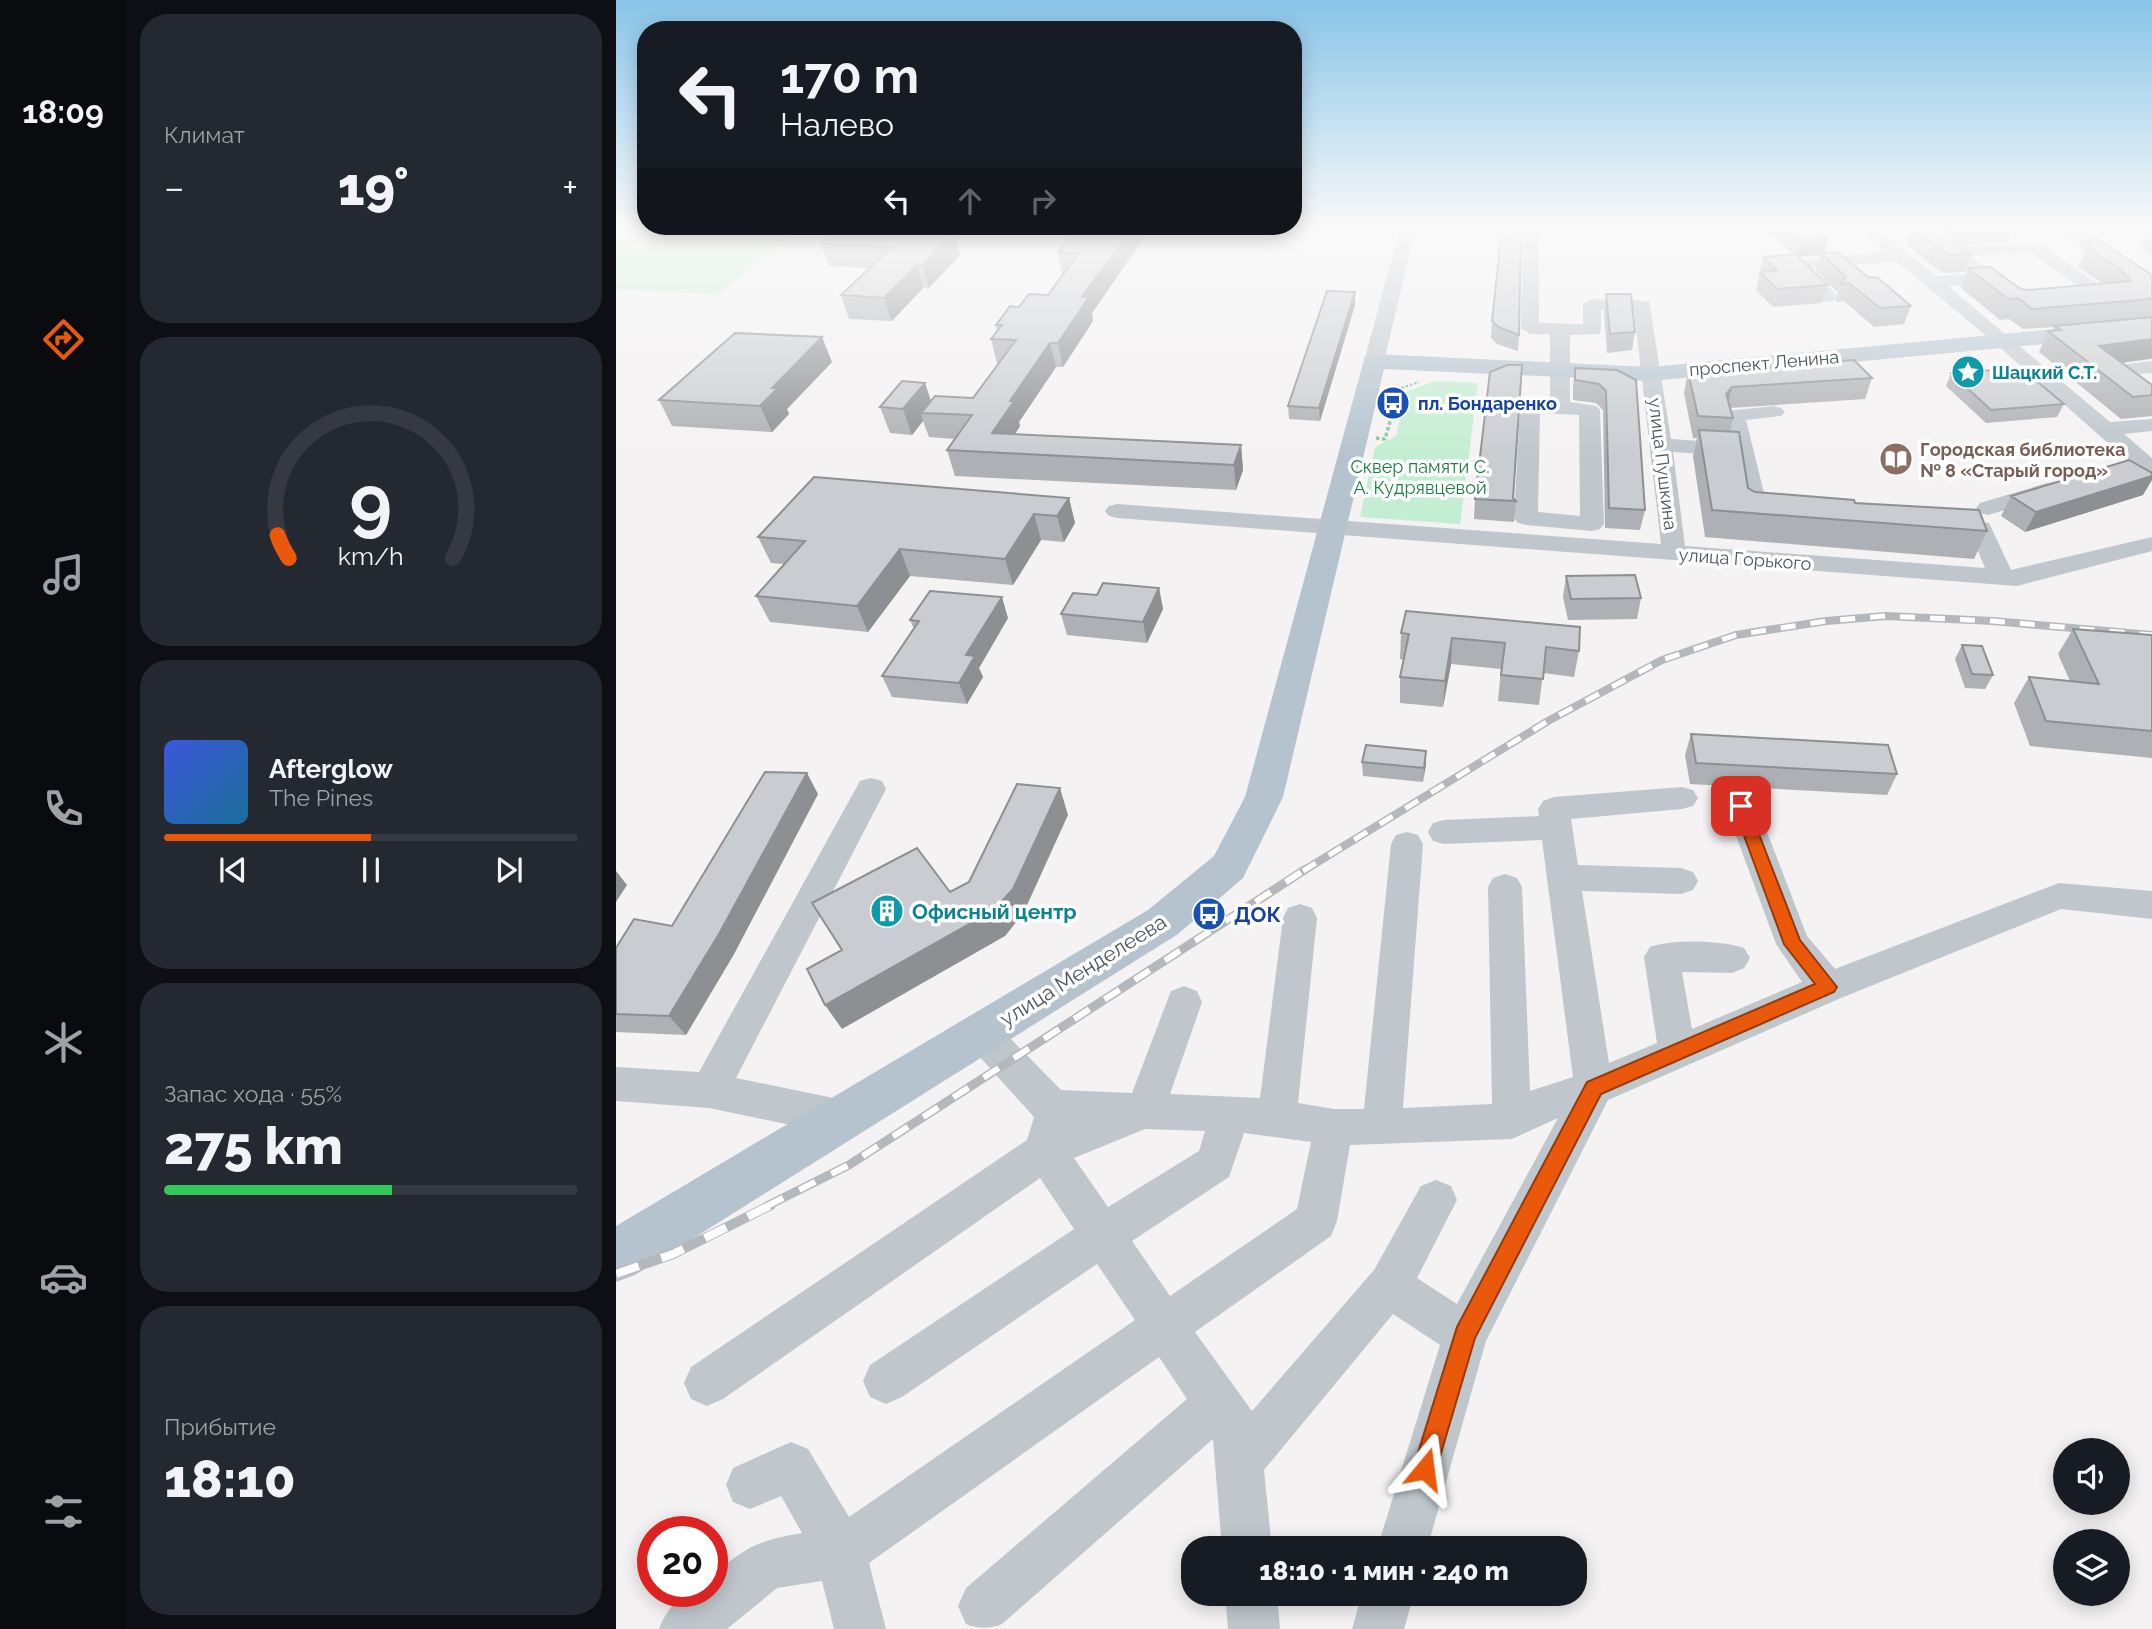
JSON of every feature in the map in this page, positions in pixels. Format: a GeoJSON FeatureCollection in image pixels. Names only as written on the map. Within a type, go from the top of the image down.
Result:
{"type":"FeatureCollection","features":[{"type":"Feature","properties":{"kind":"main road","name":"проспект Ленина"},"geometry":{"type":"LineString","coordinates":[[1374,360],[1650,374],[2152,327]]}},
{"type":"Feature","properties":{"kind":"main road","name":"улица Менделеева"},"geometry":{"type":"LineString","coordinates":[[616,1256],[1164,922],[1229,867],[1264,797],[1334,529],[1374,360]]}},
{"type":"Feature","properties":{"kind":"street"},"geometry":{"type":"LineString","coordinates":[[1374,360],[1389,304]]}},
{"type":"Feature","properties":{"kind":"street"},"geometry":{"type":"LineString","coordinates":[[1530,304],[1530,328],[1560,329],[1560,407]]}},
{"type":"Feature","properties":{"kind":"street","name":"улица Пушкина"},"geometry":{"type":"LineString","coordinates":[[1560,329],[1592,330],[1592,304]]}},
{"type":"Feature","properties":{"kind":"street","name":"улица Пушкина"},"geometry":{"type":"LineString","coordinates":[[1593,304],[1643,305],[1650,374],[1663,445],[1674,554]]}},
{"type":"Feature","properties":{"kind":"street"},"geometry":{"type":"LineString","coordinates":[[1958,304],[2147,466]]}},
{"type":"Feature","properties":{"kind":"street"},"geometry":{"type":"LineString","coordinates":[[2152,367],[2110,371],[2152,403]]}},
{"type":"Feature","properties":{"kind":"street"},"geometry":{"type":"LineString","coordinates":[[1530,406],[1560,407],[1589,410],[1592,524],[1527,518],[1530,406]]}},
{"type":"Feature","properties":{"kind":"street"},"geometry":{"type":"LineString","coordinates":[[1773,412],[1734,415],[1756,511],[1795,514]]}},
{"type":"Feature","properties":{"kind":"street"},"geometry":{"type":"LineString","coordinates":[[2107,429],[2152,425]]}},
{"type":"Feature","properties":{"kind":"street"},"geometry":{"type":"LineString","coordinates":[[1663,445],[1744,450]]}},
{"type":"Feature","properties":{"kind":"street"},"geometry":{"type":"LineString","coordinates":[[2117,469],[2147,466]]}},
{"type":"Feature","properties":{"kind":"street"},"geometry":{"type":"LineString","coordinates":[[1988,508],[2065,485]]}},
{"type":"Feature","properties":{"kind":"street","name":"улица Горького"},"geometry":{"type":"LineString","coordinates":[[1117,511],[2017,578],[2152,544]]}},
{"type":"Feature","properties":{"kind":"street"},"geometry":{"type":"LineString","coordinates":[[1927,524],[1980,527],[2001,577]]}},
{"type":"Feature","properties":{"kind":"street"},"geometry":{"type":"LineString","coordinates":[[709,1090],[871,789]]}},
{"type":"Feature","properties":{"kind":"street"},"geometry":{"type":"LineString","coordinates":[[1406,1536],[1465,1335],[1594,1088],[1554,809],[1682,798]]}},
{"type":"Feature","properties":{"kind":"street"},"geometry":{"type":"LineString","coordinates":[[1741,806],[1793,944],[1828,987]]}},
{"type":"Feature","properties":{"kind":"street"},"geometry":{"type":"LineString","coordinates":[[1444,832],[1556,827]]}},
{"type":"Feature","properties":{"kind":"street"},"geometry":{"type":"LineString","coordinates":[[1382,1128],[1407,844]]}},
{"type":"Feature","properties":{"kind":"street"},"geometry":{"type":"LineString","coordinates":[[1564,877],[1681,881]]}},
{"type":"Feature","properties":{"kind":"street"},"geometry":{"type":"LineString","coordinates":[[1505,887],[1512,1121]]}},
{"type":"Feature","properties":{"kind":"street"},"geometry":{"type":"LineString","coordinates":[[980,1032],[1052,1108],[1230,1114],[1334,1127],[1382,1128],[1512,1121],[1536,1107],[1594,1088],[1828,987],[2059,896],[2152,905]]}},
{"type":"Feature","properties":{"kind":"street"},"geometry":{"type":"LineString","coordinates":[[1277,1118],[1300,918]]}},
{"type":"Feature","properties":{"kind":"street"},"geometry":{"type":"LineString","coordinates":[[1677,1054],[1661,957],[1732,958]]}},
{"type":"Feature","properties":{"kind":"street"},"geometry":{"type":"LineString","coordinates":[[707,1383],[1045,1151],[1145,1111],[1184,1002]]}},
{"type":"Feature","properties":{"kind":"street"},"geometry":{"type":"LineString","coordinates":[[616,1084],[709,1090],[843,1118]]}},
{"type":"Feature","properties":{"kind":"street"},"geometry":{"type":"LineString","coordinates":[[1052,1108],[1045,1151],[1236,1430],[1246,1536]]}},
{"type":"Feature","properties":{"kind":"street"},"geometry":{"type":"LineString","coordinates":[[886,1381],[1102,1235],[1215,1163],[1230,1114]]}},
{"type":"Feature","properties":{"kind":"street"},"geometry":{"type":"LineString","coordinates":[[685,1629],[766,1565],[841,1552],[1317,1221],[1334,1127]]}},
{"type":"Feature","properties":{"kind":"street"},"geometry":{"type":"LineString","coordinates":[[1239,1463],[1389,1285],[1436,1200]]}},
{"type":"Feature","properties":{"kind":"street"},"geometry":{"type":"LineString","coordinates":[[1389,1285],[1465,1335]]}},
{"type":"Feature","properties":{"kind":"street"},"geometry":{"type":"LineString","coordinates":[[985,1606],[1217,1403]]}},
{"type":"Feature","properties":{"kind":"street"},"geometry":{"type":"LineString","coordinates":[[750,1485],[791,1466],[841,1552],[860,1629]]}},
{"type":"Feature","properties":{"kind":"street"},"geometry":{"type":"LineString","coordinates":[[1252,1606],[1254,1629]]}},
{"type":"Feature","properties":{"kind":"street"},"geometry":{"type":"LineString","coordinates":[[1378,1629],[1385,1606]]}},
{"type":"Feature","properties":{"kind":"green space","name":"Сквер памяти С. А. Кудрявцевой"},"geometry":{"type":"Polygon","coordinates":[[[1434,381],[1478,383],[1460,524],[1360,517],[1375,447],[1396,436],[1406,392],[1434,381]]]}},
{"type":"Feature","properties":{"kind":"building"},"geometry":{"type":"Polygon","coordinates":[[[1021,304],[1084,304],[1058,343],[1050,343],[1010,401],[1014,401],[992,433],[1241,445],[1234,465],[947,450],[972,415],[921,413],[935,396],[973,398],[1016,340],[991,339],[1002,325],[996,325],[1010,306],[1019,307],[1021,304]]]}},
{"type":"Feature","properties":{"kind":"building"},"geometry":{"type":"Polygon","coordinates":[[[1323,304],[1351,304],[1319,408],[1288,406],[1323,304]]]}},
{"type":"Feature","properties":{"kind":"building"},"geometry":{"type":"Polygon","coordinates":[[[1494,304],[1520,304],[1519,335],[1498,327],[1492,321],[1494,304]]]}},
{"type":"Feature","properties":{"kind":"building"},"geometry":{"type":"Polygon","coordinates":[[[1607,304],[1632,304],[1635,332],[1610,334],[1607,304]]]}},
{"type":"Feature","properties":{"kind":"building"},"geometry":{"type":"Polygon","coordinates":[[[1875,304],[1911,306],[1880,308],[1875,304]]]}},
{"type":"Feature","properties":{"kind":"building"},"geometry":{"type":"Polygon","coordinates":[[[2026,304],[2092,304],[2032,309],[2026,304]]]}},
{"type":"Feature","properties":{"kind":"building"},"geometry":{"type":"Polygon","coordinates":[[[2152,317],[2152,339],[2099,346],[2152,385],[2152,395],[2133,397],[2048,331],[2061,330],[2054,326],[2152,317]]]}},
{"type":"Feature","properties":{"kind":"building"},"geometry":{"type":"Polygon","coordinates":[[[735,333],[822,337],[772,388],[778,388],[760,406],[659,400],[735,333]]]}},
{"type":"Feature","properties":{"kind":"building"},"geometry":{"type":"Polygon","coordinates":[[[1838,358],[1840,361],[1854,360],[1872,378],[1732,387],[1726,394],[1733,418],[1698,416],[1688,372],[1805,366],[1801,361],[1838,358]]]}},
{"type":"Feature","properties":{"kind":"building"},"geometry":{"type":"Polygon","coordinates":[[[1507,365],[1522,365],[1513,498],[1516,501],[1475,499],[1490,372],[1507,365]]]}},
{"type":"Feature","properties":{"kind":"building"},"geometry":{"type":"Polygon","coordinates":[[[1575,368],[1617,370],[1636,380],[1645,510],[1609,508],[1606,391],[1599,384],[1575,380],[1575,368]]]}},
{"type":"Feature","properties":{"kind":"building"},"geometry":{"type":"Polygon","coordinates":[[[2021,368],[2064,404],[1991,410],[1951,373],[2021,368]]]}},
{"type":"Feature","properties":{"kind":"building"},"geometry":{"type":"Polygon","coordinates":[[[902,381],[925,383],[903,409],[880,407],[902,381]]]}},
{"type":"Feature","properties":{"kind":"building"},"geometry":{"type":"Polygon","coordinates":[[[1699,430],[1739,432],[1748,488],[1755,492],[1854,500],[1855,503],[1979,510],[1987,531],[1712,510],[1699,430]]]}},
{"type":"Feature","properties":{"kind":"building"},"geometry":{"type":"Polygon","coordinates":[[[2129,460],[2152,473],[2152,476],[2036,512],[2011,496],[2129,460]]]}},
{"type":"Feature","properties":{"kind":"building"},"geometry":{"type":"Polygon","coordinates":[[[814,477],[1069,498],[1057,516],[1034,514],[1005,559],[900,549],[857,606],[756,596],[805,541],[758,537],[814,477]]]}},
{"type":"Feature","properties":{"kind":"building"},"geometry":{"type":"Polygon","coordinates":[[[1635,575],[1641,598],[1571,599],[1566,576],[1635,575]]]}},
{"type":"Feature","properties":{"kind":"building"},"geometry":{"type":"Polygon","coordinates":[[[1103,583],[1159,588],[1143,622],[1061,614],[1073,593],[1097,595],[1103,583]]]}},
{"type":"Feature","properties":{"kind":"building"},"geometry":{"type":"Polygon","coordinates":[[[930,591],[1002,597],[966,655],[975,656],[959,683],[882,676],[919,621],[910,620],[930,591]]]}},
{"type":"Feature","properties":{"kind":"building"},"geometry":{"type":"Polygon","coordinates":[[[1406,611],[1580,627],[1579,651],[1546,647],[1543,679],[1501,675],[1505,643],[1452,638],[1445,681],[1400,677],[1409,634],[1401,633],[1406,611]]]}},
{"type":"Feature","properties":{"kind":"building"},"geometry":{"type":"Polygon","coordinates":[[[2073,629],[2152,635],[2152,731],[2046,721],[2029,677],[2099,684],[2073,629]]]}},
{"type":"Feature","properties":{"kind":"building"},"geometry":{"type":"Polygon","coordinates":[[[1962,645],[1982,646],[1993,675],[1972,674],[1962,645]]]}},
{"type":"Feature","properties":{"kind":"building"},"geometry":{"type":"Polygon","coordinates":[[[1691,734],[1888,745],[1897,774],[1696,763],[1691,734]]]}},
{"type":"Feature","properties":{"kind":"building"},"geometry":{"type":"Polygon","coordinates":[[[1366,745],[1426,751],[1424,768],[1362,762],[1366,745]]]}},
{"type":"Feature","properties":{"kind":"building"},"geometry":{"type":"Polygon","coordinates":[[[765,772],[807,773],[719,934],[669,1016],[616,1014],[616,948],[634,919],[672,926],[765,772]]]}},
{"type":"Feature","properties":{"kind":"building"},"geometry":{"type":"Polygon","coordinates":[[[1017,784],[1060,788],[1013,889],[994,910],[825,1005],[807,969],[842,950],[812,903],[917,848],[950,892],[969,882],[1017,784]]]}},
{"type":"Feature","properties":{"kind":"railway"},"geometry":{"type":"LineString","coordinates":[[1303,871],[1548,721],[1662,660],[1736,635],[1826,621],[1886,616],[1993,621],[2152,635]]}},
{"type":"Feature","properties":{"kind":"railway"},"geometry":{"type":"LineString","coordinates":[[767,1206],[849,1165],[1306,869]]}},
{"type":"Feature","properties":{"kind":"railway"},"geometry":{"type":"LineString","coordinates":[[616,1274],[673,1254],[771,1205]]}},
{"type":"Feature","properties":{"kind":"place","name":"Шацкий С.Т."},"geometry":{"type":"Point","coordinates":[1968,372]}},
{"type":"Feature","properties":{"kind":"place","name":"пл. Бондаренко"},"geometry":{"type":"Point","coordinates":[1393,403]}},
{"type":"Feature","properties":{"kind":"place","name":"Городская библиотека № 8 «Старый город»"},"geometry":{"type":"Point","coordinates":[1896,459]}},
{"type":"Feature","properties":{"kind":"place","name":"Офисный центр"},"geometry":{"type":"Point","coordinates":[887,911]}},
{"type":"Feature","properties":{"kind":"place","name":"ДОК"},"geometry":{"type":"Point","coordinates":[1209,914]}},
{"type":"Feature","properties":{"kind":"route"},"geometry":{"type":"LineString","coordinates":[[1425,1469],[1465,1335],[1594,1088],[1828,987],[1793,944],[1741,806]]}}]}
